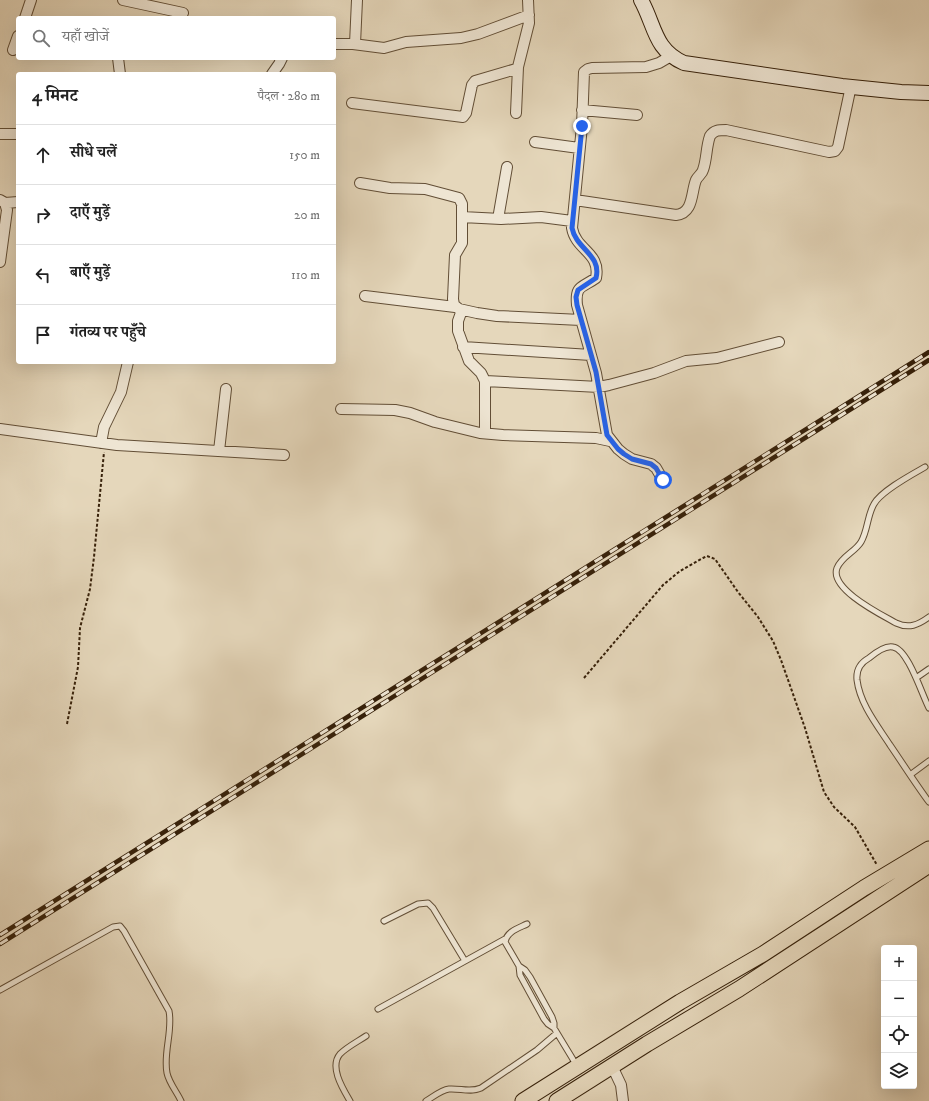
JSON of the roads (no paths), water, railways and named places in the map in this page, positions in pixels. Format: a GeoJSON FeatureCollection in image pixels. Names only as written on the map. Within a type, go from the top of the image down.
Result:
{"type":"FeatureCollection","features":[{"type":"Feature","properties":{"kind":"main road"},"geometry":{"type":"LineString","coordinates":[[523,1101],[680,1002],[763,954],[864,888],[929,849]]}},
{"type":"Feature","properties":{"kind":"main road"},"geometry":{"type":"LineString","coordinates":[[557,1101],[739,989],[929,865]]}},
{"type":"Feature","properties":{"kind":"street"},"geometry":{"type":"LineString","coordinates":[[25,16],[31,0]]}},
{"type":"Feature","properties":{"kind":"street"},"geometry":{"type":"LineString","coordinates":[[123,0],[183,13]]}},
{"type":"Feature","properties":{"kind":"street"},"geometry":{"type":"LineString","coordinates":[[355,44],[357,0]]}},
{"type":"Feature","properties":{"kind":"street"},"geometry":{"type":"LineString","coordinates":[[516,113],[518,67],[529,23],[528,0]]}},
{"type":"Feature","properties":{"kind":"street"},"geometry":{"type":"LineString","coordinates":[[641,0],[661,46],[671,56],[684,63],[842,86],[901,92],[929,93]]}},
{"type":"Feature","properties":{"kind":"street"},"geometry":{"type":"LineString","coordinates":[[336,44],[355,44],[384,48],[410,41],[466,37],[505,25],[529,15]]}},
{"type":"Feature","properties":{"kind":"street"},"geometry":{"type":"LineString","coordinates":[[13,50],[16,42]]}},
{"type":"Feature","properties":{"kind":"street"},"geometry":{"type":"LineString","coordinates":[[663,480],[656,468],[651,464],[632,459],[618,449],[610,440],[605,430],[599,387],[577,305],[577,292],[580,288],[596,278],[596,266],[593,259],[575,238],[572,228],[572,221],[575,200],[584,74],[588,69],[646,67],[659,63],[671,56]]}},
{"type":"Feature","properties":{"kind":"street"},"geometry":{"type":"LineString","coordinates":[[118,60],[120,72]]}},
{"type":"Feature","properties":{"kind":"street"},"geometry":{"type":"LineString","coordinates":[[273,72],[281,60]]}},
{"type":"Feature","properties":{"kind":"street"},"geometry":{"type":"LineString","coordinates":[[352,103],[463,117],[466,113],[472,85],[475,81],[516,69],[518,67]]}},
{"type":"Feature","properties":{"kind":"street"},"geometry":{"type":"LineString","coordinates":[[575,200],[676,215],[681,214],[688,208],[696,180],[703,169],[710,136],[718,130],[726,130],[829,152],[835,151],[838,147],[851,86]]}},
{"type":"Feature","properties":{"kind":"street"},"geometry":{"type":"LineString","coordinates":[[582,110],[637,115]]}},
{"type":"Feature","properties":{"kind":"street"},"geometry":{"type":"LineString","coordinates":[[0,134],[16,134]]}},
{"type":"Feature","properties":{"kind":"street"},"geometry":{"type":"LineString","coordinates":[[535,142],[579,148]]}},
{"type":"Feature","properties":{"kind":"street"},"geometry":{"type":"LineString","coordinates":[[498,219],[508,167]]}},
{"type":"Feature","properties":{"kind":"street"},"geometry":{"type":"LineString","coordinates":[[360,183],[390,188],[425,189],[457,197],[461,200],[462,243],[456,251],[454,261],[453,299],[458,308],[457,326],[463,347],[469,361],[481,373],[485,381],[485,433]]}},
{"type":"Feature","properties":{"kind":"street"},"geometry":{"type":"LineString","coordinates":[[2,201],[16,202]]}},
{"type":"Feature","properties":{"kind":"street"},"geometry":{"type":"LineString","coordinates":[[0,262],[7,210],[2,201]]}},
{"type":"Feature","properties":{"kind":"street"},"geometry":{"type":"LineString","coordinates":[[462,217],[498,219],[541,217],[572,221]]}},
{"type":"Feature","properties":{"kind":"street"},"geometry":{"type":"LineString","coordinates":[[365,296],[458,308],[497,316],[582,320]]}},
{"type":"Feature","properties":{"kind":"street"},"geometry":{"type":"LineString","coordinates":[[485,381],[599,387],[654,372],[686,361],[728,356],[779,342]]}},
{"type":"Feature","properties":{"kind":"street"},"geometry":{"type":"LineString","coordinates":[[463,347],[591,355]]}},
{"type":"Feature","properties":{"kind":"street"},"geometry":{"type":"LineString","coordinates":[[103,443],[104,427],[121,392],[128,364]]}},
{"type":"Feature","properties":{"kind":"street"},"geometry":{"type":"LineString","coordinates":[[219,451],[226,389]]}},
{"type":"Feature","properties":{"kind":"street"},"geometry":{"type":"LineString","coordinates":[[341,409],[395,410],[410,413],[457,428],[485,433],[610,440]]}},
{"type":"Feature","properties":{"kind":"street"},"geometry":{"type":"LineString","coordinates":[[0,429],[103,443],[284,455]]}},
{"type":"Feature","properties":{"kind":"street"},"geometry":{"type":"LineString","coordinates":[[612,1066],[621,1085],[623,1101]]}},
{"type":"Feature","properties":{"kind":"lane"},"geometry":{"type":"LineString","coordinates":[[925,467],[886,491],[874,503],[861,543],[843,559],[836,569],[836,572],[837,578],[849,594],[896,623],[903,626],[915,625],[929,616]]}},
{"type":"Feature","properties":{"kind":"lane"},"geometry":{"type":"LineString","coordinates":[[929,708],[916,678],[905,656],[900,650],[893,647],[885,648],[865,660],[859,666],[857,676],[860,691],[872,718],[929,802]]}},
{"type":"Feature","properties":{"kind":"lane"},"geometry":{"type":"LineString","coordinates":[[916,678],[929,669]]}},
{"type":"Feature","properties":{"kind":"lane"},"geometry":{"type":"LineString","coordinates":[[910,775],[929,761]]}},
{"type":"Feature","properties":{"kind":"lane"},"geometry":{"type":"LineString","coordinates":[[384,921],[418,904],[428,903],[433,908],[465,961]]}},
{"type":"Feature","properties":{"kind":"lane"},"geometry":{"type":"LineString","coordinates":[[378,1009],[505,939],[507,935],[527,924]]}},
{"type":"Feature","properties":{"kind":"lane"},"geometry":{"type":"LineString","coordinates":[[0,990],[114,926],[120,926],[169,1011],[170,1023],[167,1071],[181,1101]]}},
{"type":"Feature","properties":{"kind":"lane"},"geometry":{"type":"LineString","coordinates":[[505,939],[506,945],[519,966],[527,972],[533,982],[552,1017],[554,1028]]}},
{"type":"Feature","properties":{"kind":"lane"},"geometry":{"type":"LineString","coordinates":[[519,966],[520,975],[544,1019],[554,1028],[577,1067]]}},
{"type":"Feature","properties":{"kind":"lane"},"geometry":{"type":"LineString","coordinates":[[426,1101],[444,1090],[475,1091],[481,1088],[537,1050],[557,1033]]}},
{"type":"Feature","properties":{"kind":"lane"},"geometry":{"type":"LineString","coordinates":[[350,1101],[338,1077],[336,1061],[344,1051],[366,1036]]}},
{"type":"Feature","properties":{"kind":"railway"},"geometry":{"type":"LineString","coordinates":[[0,935],[929,352]]}},
{"type":"Feature","properties":{"kind":"railway"},"geometry":{"type":"LineString","coordinates":[[0,944],[929,360]]}}]}
